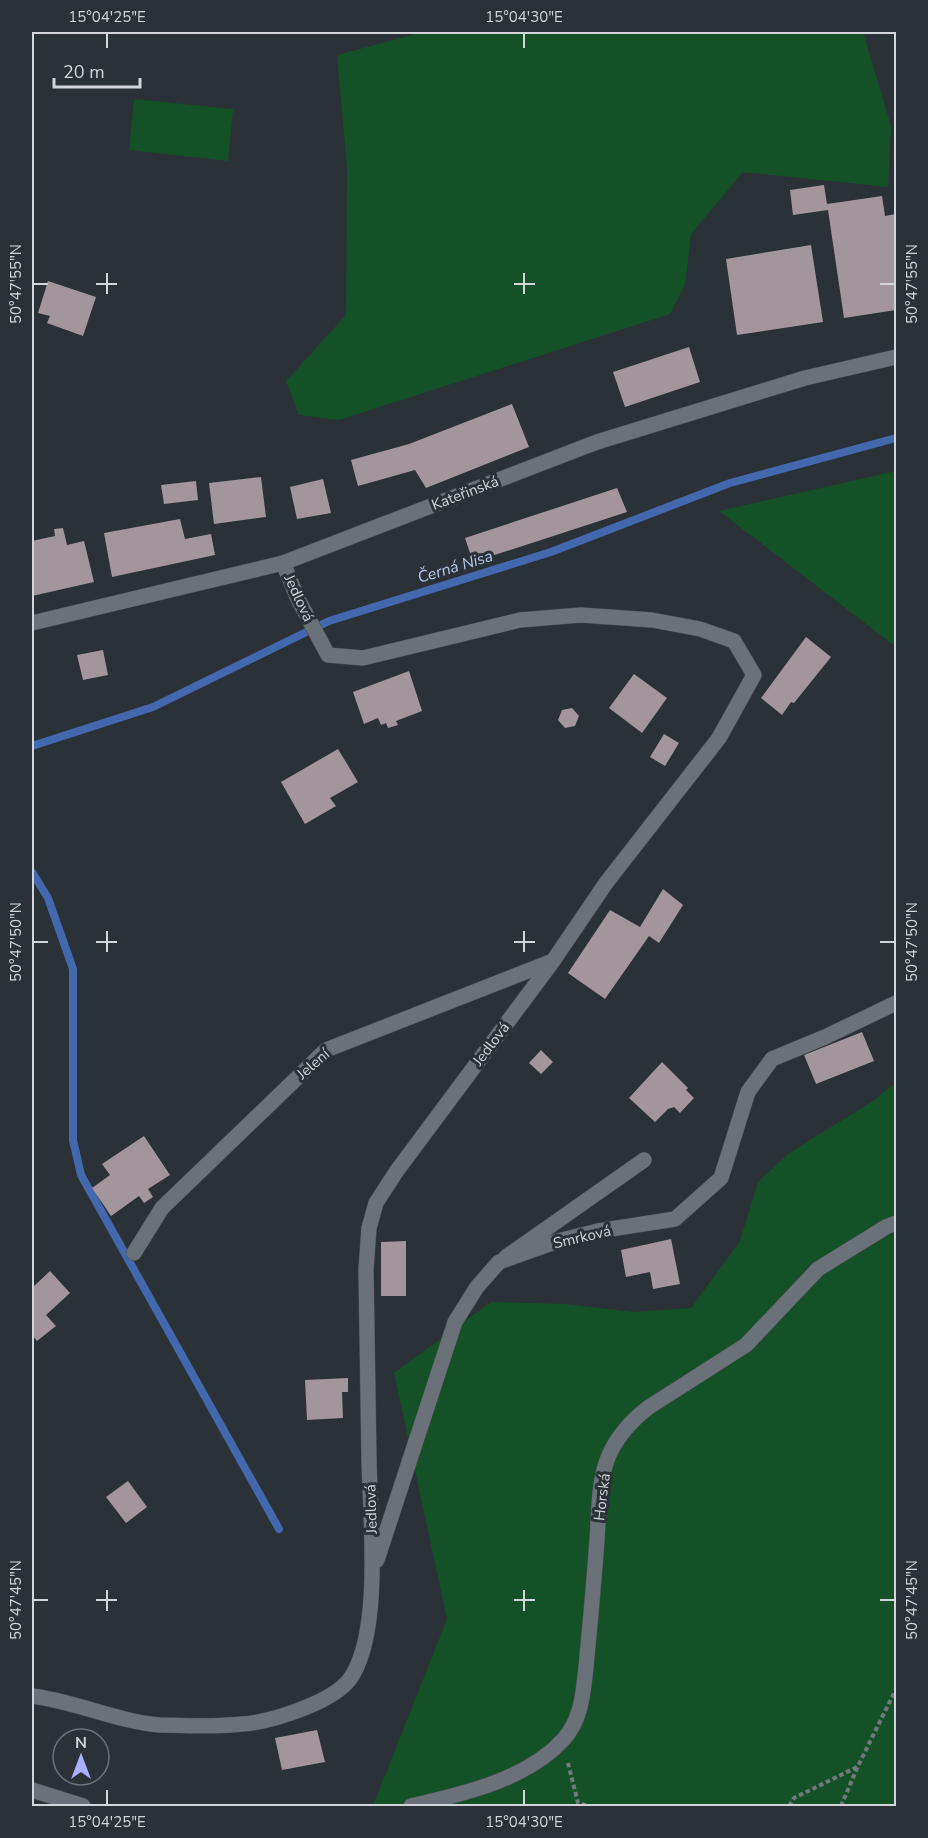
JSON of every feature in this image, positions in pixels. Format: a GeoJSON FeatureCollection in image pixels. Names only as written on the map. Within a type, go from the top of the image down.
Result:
{"type":"FeatureCollection","features":[{"type":"Feature","properties":{"kind":"street","name":"Kateřinská"},"geometry":{"type":"LineString","coordinates":[[32,623],[283,563],[597,442],[805,378],[897,357]]}},
{"type":"Feature","properties":{"kind":"street","name":"Jedlová"},"geometry":{"type":"LineString","coordinates":[[32,1696],[58,1700],[159,1725],[244,1724],[320,1702],[339,1689],[351,1677],[363,1651],[373,1572],[366,1269],[369,1228],[376,1203],[396,1172],[553,961],[606,883],[719,738],[754,675],[734,641],[700,629],[652,620],[581,615],[520,620],[363,658],[328,655],[298,599],[283,563]]}},
{"type":"Feature","properties":{"kind":"street","name":"Jelení"},"geometry":{"type":"LineString","coordinates":[[134,1253],[162,1208],[326,1050],[553,961]]}},
{"type":"Feature","properties":{"kind":"street","name":"Smrková"},"geometry":{"type":"LineString","coordinates":[[373,1572],[455,1322],[477,1287],[499,1262],[558,1241],[598,1231],[675,1219],[721,1178],[748,1092],[772,1059],[897,1003]]}},
{"type":"Feature","properties":{"kind":"street"},"geometry":{"type":"LineString","coordinates":[[499,1262],[644,1160]]}},
{"type":"Feature","properties":{"kind":"street","name":"Horská"},"geometry":{"type":"LineString","coordinates":[[411,1806],[477,1789],[523,1771],[563,1740],[575,1723],[582,1701],[591,1624],[601,1481],[609,1456],[622,1432],[635,1417],[649,1407],[746,1345],[818,1269],[886,1227],[897,1223]]}},
{"type":"Feature","properties":{"kind":"street"},"geometry":{"type":"LineString","coordinates":[[32,1790],[83,1806]]}},
{"type":"Feature","properties":{"kind":"path"},"geometry":{"type":"LineString","coordinates":[[841,1806],[858,1766],[897,1689]]}},
{"type":"Feature","properties":{"kind":"path"},"geometry":{"type":"LineString","coordinates":[[563,1740],[578,1803],[589,1806]]}},
{"type":"Feature","properties":{"kind":"path"},"geometry":{"type":"LineString","coordinates":[[789,1806],[794,1798],[858,1766]]}},
{"type":"Feature","properties":{"kind":"green space"},"geometry":{"type":"Polygon","coordinates":[[[423,32],[863,32],[891,126],[888,187],[743,172],[691,234],[685,285],[670,314],[339,420],[299,415],[286,381],[346,315],[347,168],[337,55],[423,32]]]}},
{"type":"Feature","properties":{"kind":"green space"},"geometry":{"type":"Polygon","coordinates":[[[134,99],[233,109],[228,161],[129,150],[134,99]]]}},
{"type":"Feature","properties":{"kind":"green space"},"geometry":{"type":"Polygon","coordinates":[[[896,471],[896,647],[719,511],[896,471]]]}},
{"type":"Feature","properties":{"kind":"green space"},"geometry":{"type":"Polygon","coordinates":[[[896,1082],[896,1806],[373,1806],[447,1619],[394,1373],[491,1302],[567,1304],[633,1312],[691,1308],[740,1241],[758,1182],[789,1153],[873,1101],[896,1082]]]}},
{"type":"Feature","properties":{"kind":"building"},"geometry":{"type":"Polygon","coordinates":[[[824,185],[827,204],[882,196],[885,216],[896,214],[896,310],[844,318],[828,210],[793,215],[790,190],[824,185]]]}},
{"type":"Feature","properties":{"kind":"building"},"geometry":{"type":"Polygon","coordinates":[[[811,245],[823,322],[737,335],[726,259],[811,245]]]}},
{"type":"Feature","properties":{"kind":"building"},"geometry":{"type":"Polygon","coordinates":[[[48,281],[96,297],[83,336],[47,323],[50,316],[38,313],[48,281]]]}},
{"type":"Feature","properties":{"kind":"building"},"geometry":{"type":"Polygon","coordinates":[[[689,347],[700,382],[625,407],[613,372],[689,347]]]}},
{"type":"Feature","properties":{"kind":"building"},"geometry":{"type":"Polygon","coordinates":[[[512,404],[529,447],[426,488],[415,470],[358,486],[351,460],[409,444],[512,404]]]}},
{"type":"Feature","properties":{"kind":"building"},"geometry":{"type":"Polygon","coordinates":[[[261,477],[266,517],[214,524],[209,483],[261,477]]]}},
{"type":"Feature","properties":{"kind":"building"},"geometry":{"type":"Polygon","coordinates":[[[323,479],[331,513],[297,519],[290,487],[323,479]]]}},
{"type":"Feature","properties":{"kind":"building"},"geometry":{"type":"Polygon","coordinates":[[[196,481],[198,500],[164,504],[161,485],[196,481]]]}},
{"type":"Feature","properties":{"kind":"building"},"geometry":{"type":"Polygon","coordinates":[[[617,488],[627,512],[473,562],[465,538],[617,488]]]}},
{"type":"Feature","properties":{"kind":"building"},"geometry":{"type":"Polygon","coordinates":[[[180,519],[185,539],[211,534],[215,555],[112,577],[104,533],[180,519]]]}},
{"type":"Feature","properties":{"kind":"building"},"geometry":{"type":"Polygon","coordinates":[[[63,528],[67,545],[84,541],[94,582],[32,596],[32,541],[55,536],[54,529],[63,528]]]}},
{"type":"Feature","properties":{"kind":"building"},"geometry":{"type":"Polygon","coordinates":[[[806,637],[831,657],[782,715],[761,698],[806,637]]]}},
{"type":"Feature","properties":{"kind":"building"},"geometry":{"type":"Polygon","coordinates":[[[103,650],[108,675],[83,680],[77,655],[103,650]]]}},
{"type":"Feature","properties":{"kind":"building"},"geometry":{"type":"Polygon","coordinates":[[[409,671],[422,711],[396,721],[398,725],[388,728],[386,723],[381,725],[378,718],[364,724],[353,692],[409,671]]]}},
{"type":"Feature","properties":{"kind":"building"},"geometry":{"type":"Polygon","coordinates":[[[634,674],[667,698],[642,733],[609,708],[634,674]]]}},
{"type":"Feature","properties":{"kind":"building"},"geometry":{"type":"Polygon","coordinates":[[[572,708],[579,716],[575,726],[565,728],[558,720],[562,710],[572,708]]]}},
{"type":"Feature","properties":{"kind":"building"},"geometry":{"type":"Polygon","coordinates":[[[664,734],[679,743],[665,766],[650,757],[664,734]]]}},
{"type":"Feature","properties":{"kind":"building"},"geometry":{"type":"Polygon","coordinates":[[[338,749],[358,782],[330,798],[336,806],[305,824],[281,782],[338,749]]]}},
{"type":"Feature","properties":{"kind":"building"},"geometry":{"type":"Polygon","coordinates":[[[663,889],[683,905],[659,943],[649,936],[605,999],[568,973],[610,910],[640,927],[663,889]]]}},
{"type":"Feature","properties":{"kind":"building"},"geometry":{"type":"Polygon","coordinates":[[[862,1032],[874,1061],[816,1084],[804,1055],[862,1032]]]}},
{"type":"Feature","properties":{"kind":"building"},"geometry":{"type":"Polygon","coordinates":[[[541,1050],[553,1062],[541,1074],[529,1063],[541,1050]]]}},
{"type":"Feature","properties":{"kind":"building"},"geometry":{"type":"Polygon","coordinates":[[[662,1062],[688,1088],[686,1090],[694,1098],[680,1113],[674,1107],[668,1109],[655,1122],[629,1098],[662,1062]]]}},
{"type":"Feature","properties":{"kind":"building"},"geometry":{"type":"Polygon","coordinates":[[[144,1136],[170,1175],[148,1189],[153,1197],[144,1203],[139,1196],[111,1216],[92,1188],[110,1175],[102,1164],[144,1136]]]}},
{"type":"Feature","properties":{"kind":"building"},"geometry":{"type":"Polygon","coordinates":[[[671,1239],[680,1284],[653,1289],[650,1272],[626,1277],[621,1250],[671,1239]]]}},
{"type":"Feature","properties":{"kind":"building"},"geometry":{"type":"Polygon","coordinates":[[[406,1241],[406,1296],[381,1296],[381,1242],[406,1241]]]}},
{"type":"Feature","properties":{"kind":"building"},"geometry":{"type":"Polygon","coordinates":[[[50,1271],[70,1293],[46,1315],[56,1326],[37,1341],[32,1335],[32,1288],[50,1271]]]}},
{"type":"Feature","properties":{"kind":"building"},"geometry":{"type":"Polygon","coordinates":[[[348,1378],[348,1392],[342,1392],[343,1418],[307,1420],[305,1380],[348,1378]]]}},
{"type":"Feature","properties":{"kind":"building"},"geometry":{"type":"Polygon","coordinates":[[[128,1481],[147,1507],[126,1523],[106,1497],[128,1481]]]}},
{"type":"Feature","properties":{"kind":"building"},"geometry":{"type":"Polygon","coordinates":[[[317,1730],[325,1762],[282,1770],[275,1738],[317,1730]]]}},
{"type":"Feature","properties":{"kind":"waterway","name":"Černá Nisa"},"geometry":{"type":"LineString","coordinates":[[32,746],[153,707],[329,621],[551,552],[730,483],[896,438]]}},
{"type":"Feature","properties":{"kind":"waterway"},"geometry":{"type":"LineString","coordinates":[[32,872],[48,898],[73,969],[73,1140],[81,1175],[279,1529]]}}]}
